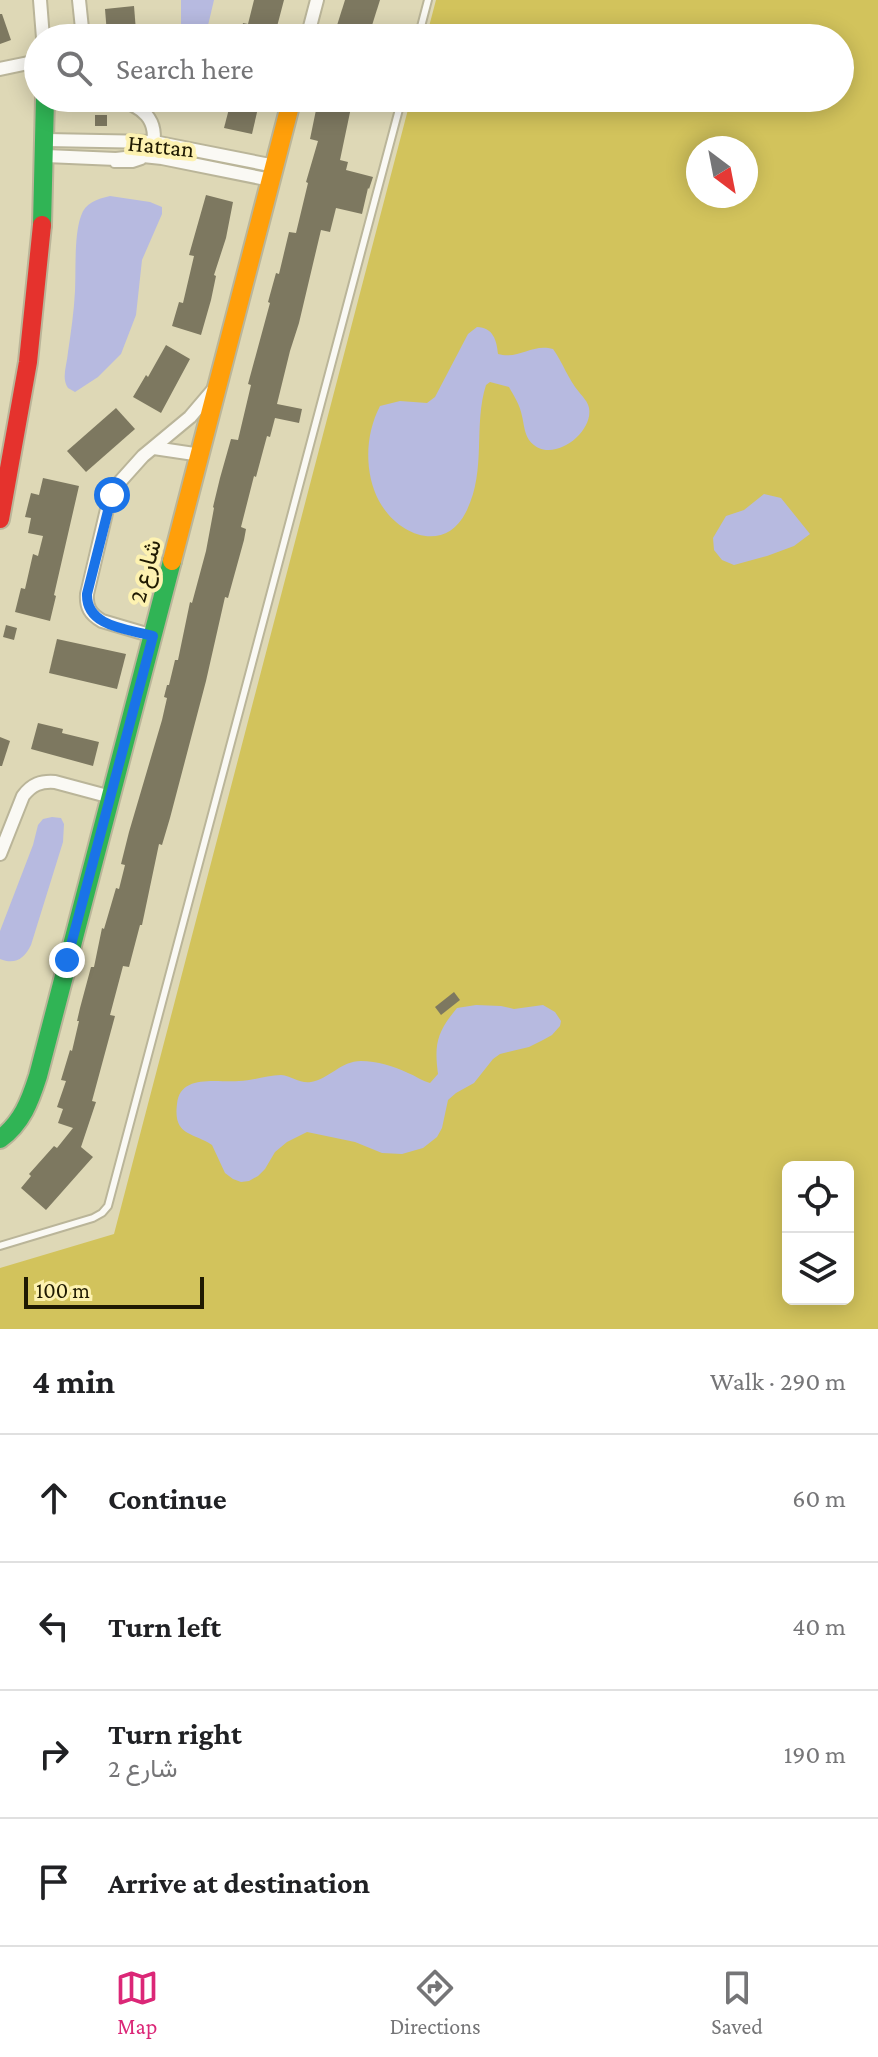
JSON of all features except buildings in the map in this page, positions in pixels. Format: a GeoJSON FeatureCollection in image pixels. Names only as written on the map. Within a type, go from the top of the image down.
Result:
{"type":"FeatureCollection","features":[{"type":"Feature","properties":{"kind":"street"},"geometry":{"type":"LineString","coordinates":[[40,0],[42,24]]}},
{"type":"Feature","properties":{"kind":"street"},"geometry":{"type":"LineString","coordinates":[[79,0],[82,24]]}},
{"type":"Feature","properties":{"kind":"street"},"geometry":{"type":"LineString","coordinates":[[311,24],[317,0]]}},
{"type":"Feature","properties":{"kind":"street"},"geometry":{"type":"LineString","coordinates":[[0,69],[24,64]]}},
{"type":"Feature","properties":{"kind":"street"},"geometry":{"type":"LineString","coordinates":[[0,519],[37,300],[44,209],[45,112]]}},
{"type":"Feature","properties":{"kind":"street"},"geometry":{"type":"LineString","coordinates":[[144,112],[154,130],[150,157]]}},
{"type":"Feature","properties":{"kind":"street","name":"شارع 2"},"geometry":{"type":"LineString","coordinates":[[0,1139],[17,1124],[31,1097],[288,112]]}},
{"type":"Feature","properties":{"kind":"street"},"geometry":{"type":"LineString","coordinates":[[96,141],[96,157]]}},
{"type":"Feature","properties":{"kind":"street","name":"Hattan"},"geometry":{"type":"LineString","coordinates":[[46,148],[96,141],[154,142],[273,173]]}},
{"type":"Feature","properties":{"kind":"street"},"geometry":{"type":"LineString","coordinates":[[46,148],[96,157],[150,157],[273,173]]}},
{"type":"Feature","properties":{"kind":"street"},"geometry":{"type":"LineString","coordinates":[[153,636],[102,621],[89,610],[87,594],[112,495],[123,476],[190,417],[220,381]]}},
{"type":"Feature","properties":{"kind":"street"},"geometry":{"type":"LineString","coordinates":[[154,448],[201,455]]}},
{"type":"Feature","properties":{"kind":"street"},"geometry":{"type":"LineString","coordinates":[[0,854],[23,796],[37,783],[55,782],[111,797]]}},
{"type":"Feature","properties":{"kind":"lane"},"geometry":{"type":"LineString","coordinates":[[422,24],[428,0]]}},
{"type":"Feature","properties":{"kind":"lane"},"geometry":{"type":"LineString","coordinates":[[0,1246],[93,1218],[108,1206],[398,112]]}},
{"type":"Feature","properties":{"kind":"shaded area"},"geometry":{"type":"Polygon","coordinates":[[[436,0],[878,0],[878,1329],[0,1329],[0,1268],[114,1234],[407,112],[854,112],[854,24],[430,24],[436,0]]]}},
{"type":"Feature","properties":{"kind":"water"},"geometry":{"type":"Polygon","coordinates":[[[181,0],[214,0],[208,24],[181,24],[181,0]]]}},
{"type":"Feature","properties":{"kind":"water"},"geometry":{"type":"Polygon","coordinates":[[[110,196],[150,202],[162,207],[162,214],[142,260],[136,315],[121,354],[98,377],[75,392],[68,388],[65,376],[74,306],[79,224],[89,205],[110,196]]]}},
{"type":"Feature","properties":{"kind":"water"},"geometry":{"type":"Polygon","coordinates":[[[477,327],[490,332],[498,354],[553,349],[588,404],[589,418],[585,428],[568,444],[548,450],[538,447],[527,437],[520,408],[509,387],[490,382],[486,385],[482,401],[476,481],[466,512],[457,525],[446,533],[422,535],[398,523],[379,501],[369,466],[371,429],[380,406],[400,401],[427,403],[435,397],[468,334],[477,327]]]}},
{"type":"Feature","properties":{"kind":"water"},"geometry":{"type":"Polygon","coordinates":[[[764,494],[781,498],[810,534],[794,546],[767,556],[734,565],[722,560],[714,550],[713,538],[726,516],[744,510],[764,494]]]}},
{"type":"Feature","properties":{"kind":"water"},"geometry":{"type":"Polygon","coordinates":[[[61,818],[64,824],[63,842],[31,945],[18,960],[0,959],[0,931],[38,825],[43,819],[61,818]]]}},
{"type":"Feature","properties":{"kind":"water"},"geometry":{"type":"Polygon","coordinates":[[[476,1005],[514,1009],[543,1005],[555,1012],[561,1021],[560,1026],[552,1035],[529,1047],[500,1054],[493,1059],[474,1083],[448,1100],[442,1128],[437,1137],[423,1148],[402,1154],[382,1153],[355,1142],[307,1132],[275,1152],[258,1176],[241,1182],[225,1173],[212,1145],[186,1132],[178,1122],[180,1094],[192,1084],[201,1082],[244,1081],[281,1075],[311,1082],[347,1064],[361,1061],[391,1066],[430,1083],[438,1074],[437,1046],[445,1024],[457,1008],[476,1005]]]}},
{"type":"Feature","properties":{"kind":"traffic: fast"},"geometry":{"type":"LineString","coordinates":[[42,225],[45,112]]}},
{"type":"Feature","properties":{"kind":"traffic: fast"},"geometry":{"type":"LineString","coordinates":[[0,1139],[20,1119],[38,1076],[172,561]]}},
{"type":"Feature","properties":{"kind":"traffic: slow"},"geometry":{"type":"LineString","coordinates":[[172,561],[288,112]]}},
{"type":"Feature","properties":{"kind":"traffic: jam"},"geometry":{"type":"LineString","coordinates":[[0,519],[28,362],[42,225]]}},
{"type":"Feature","properties":{"kind":"route"},"geometry":{"type":"LineString","coordinates":[[67,960],[153,636],[102,621],[89,610],[87,594],[112,495]]}}]}
